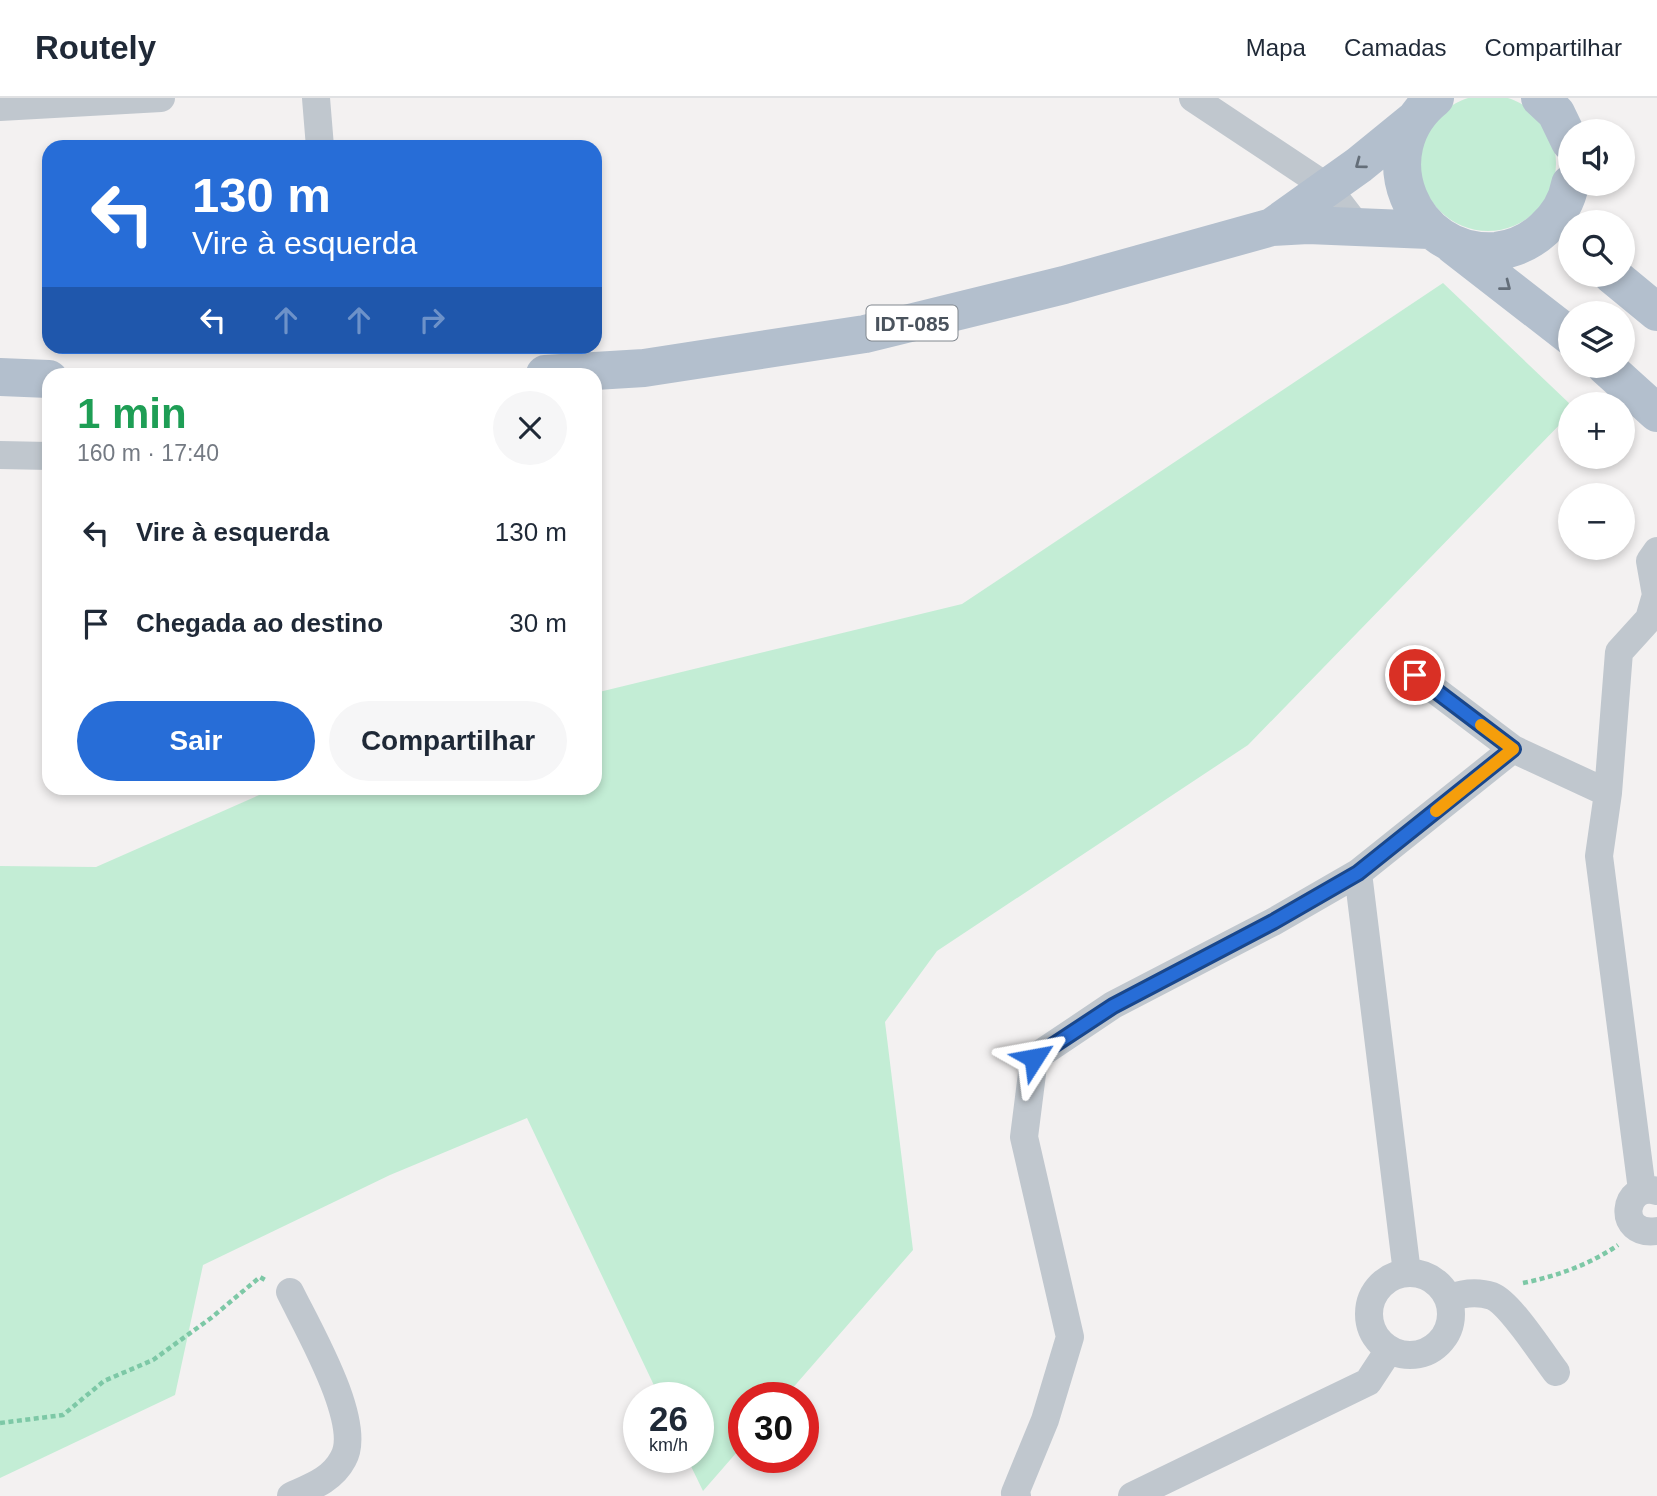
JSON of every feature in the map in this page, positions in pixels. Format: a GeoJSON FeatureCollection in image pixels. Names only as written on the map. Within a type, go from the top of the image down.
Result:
{"type":"FeatureCollection","features":[{"type":"Feature","properties":{"kind":"main road"},"geometry":{"type":"LineString","coordinates":[[1550,102],[1558,119]]}},
{"type":"Feature","properties":{"kind":"main road"},"geometry":{"type":"LineString","coordinates":[[1272,227],[1359,165],[1424,109]]}},
{"type":"Feature","properties":{"kind":"main road"},"geometry":{"type":"LineString","coordinates":[[1424,109],[1403,148],[1402,178],[1411,206],[1440,237],[1558,327]]}},
{"type":"Feature","properties":{"kind":"main road"},"geometry":{"type":"LineString","coordinates":[[1272,227],[1357,226],[1440,237],[1479,252],[1508,250],[1534,238],[1572,200]]}},
{"type":"Feature","properties":{"kind":"main road","name":"IDT-085"},"geometry":{"type":"LineString","coordinates":[[602,371],[644,368],[865,334],[1065,285],[1272,227]]}},
{"type":"Feature","properties":{"kind":"main road"},"geometry":{"type":"LineString","coordinates":[[1627,287],[1657,312]]}},
{"type":"Feature","properties":{"kind":"main road"},"geometry":{"type":"LineString","coordinates":[[0,377],[42,379]]}},
{"type":"Feature","properties":{"kind":"main road"},"geometry":{"type":"LineString","coordinates":[[1618,378],[1657,413]]}},
{"type":"Feature","properties":{"kind":"street"},"geometry":{"type":"LineString","coordinates":[[0,107],[161,98]]}},
{"type":"Feature","properties":{"kind":"street"},"geometry":{"type":"LineString","coordinates":[[316,98],[319,140]]}},
{"type":"Feature","properties":{"kind":"street"},"geometry":{"type":"LineString","coordinates":[[1193,98],[1326,187],[1357,226]]}},
{"type":"Feature","properties":{"kind":"street"},"geometry":{"type":"LineString","coordinates":[[0,455],[42,456]]}},
{"type":"Feature","properties":{"kind":"street"},"geometry":{"type":"LineString","coordinates":[[1648,1230],[1631,1223],[1628,1213],[1634,1196],[1650,1190],[1599,856],[1616,712],[1619,652],[1649,619],[1657,595],[1650,561],[1657,551]]}},
{"type":"Feature","properties":{"kind":"street"},"geometry":{"type":"LineString","coordinates":[[1415,675],[1513,749],[1608,793]]}},
{"type":"Feature","properties":{"kind":"street"},"geometry":{"type":"LineString","coordinates":[[1017,1496],[1015,1493],[1045,1420],[1070,1337],[1024,1137],[1034,1058],[1113,1006],[1273,922],[1358,873],[1513,749]]}},
{"type":"Feature","properties":{"kind":"street"},"geometry":{"type":"LineString","coordinates":[[1358,873],[1407,1273]]}},
{"type":"Feature","properties":{"kind":"street"},"geometry":{"type":"LineString","coordinates":[[1420,1273],[1432,1278],[1449,1298],[1451,1323],[1438,1345],[1427,1352],[1414,1355],[1389,1350],[1372,1330],[1370,1305],[1375,1293],[1394,1276],[1420,1273]]}},
{"type":"Feature","properties":{"kind":"street"},"geometry":{"type":"LineString","coordinates":[[290,1292],[340,1395],[349,1429],[345,1458],[326,1480],[290,1496]]}},
{"type":"Feature","properties":{"kind":"street"},"geometry":{"type":"LineString","coordinates":[[1449,1298],[1469,1292],[1494,1297],[1515,1317],[1556,1372]]}},
{"type":"Feature","properties":{"kind":"street"},"geometry":{"type":"LineString","coordinates":[[1132,1496],[1368,1382],[1389,1350]]}},
{"type":"Feature","properties":{"kind":"path"},"geometry":{"type":"LineString","coordinates":[[1494,1297],[1515,1285],[1548,1278],[1585,1264],[1648,1230]]}},
{"type":"Feature","properties":{"kind":"path"},"geometry":{"type":"LineString","coordinates":[[0,1423],[63,1415],[104,1381],[153,1360],[211,1318],[260,1277],[290,1292]]}},
{"type":"Feature","properties":{"kind":"green space"},"geometry":{"type":"Polygon","coordinates":[[[1488,95],[1514,101],[1536,115],[1550,137],[1556,163],[1550,189],[1536,211],[1514,225],[1488,231],[1462,225],[1440,211],[1426,189],[1420,163],[1426,137],[1440,115],[1462,101],[1488,95]]]}},
{"type":"Feature","properties":{"kind":"green space"},"geometry":{"type":"Polygon","coordinates":[[[1443,283],[1558,393],[1558,426],[1248,745],[937,951],[885,1022],[913,1250],[798,1382],[728,1382],[728,1462],[703,1491],[694,1473],[714,1473],[714,1382],[652,1382],[527,1118],[390,1175],[203,1265],[175,1395],[0,1478],[0,866],[96,867],[259,795],[602,795],[602,691],[962,604],[1443,283]]]}},
{"type":"Feature","properties":{"kind":"slow traffic"},"geometry":{"type":"LineString","coordinates":[[1436,811],[1513,749],[1481,725]]}},
{"type":"Feature","properties":{"kind":"route"},"geometry":{"type":"LineString","coordinates":[[1034,1058],[1113,1006],[1273,922],[1358,873],[1513,749],[1415,675]]}}]}
